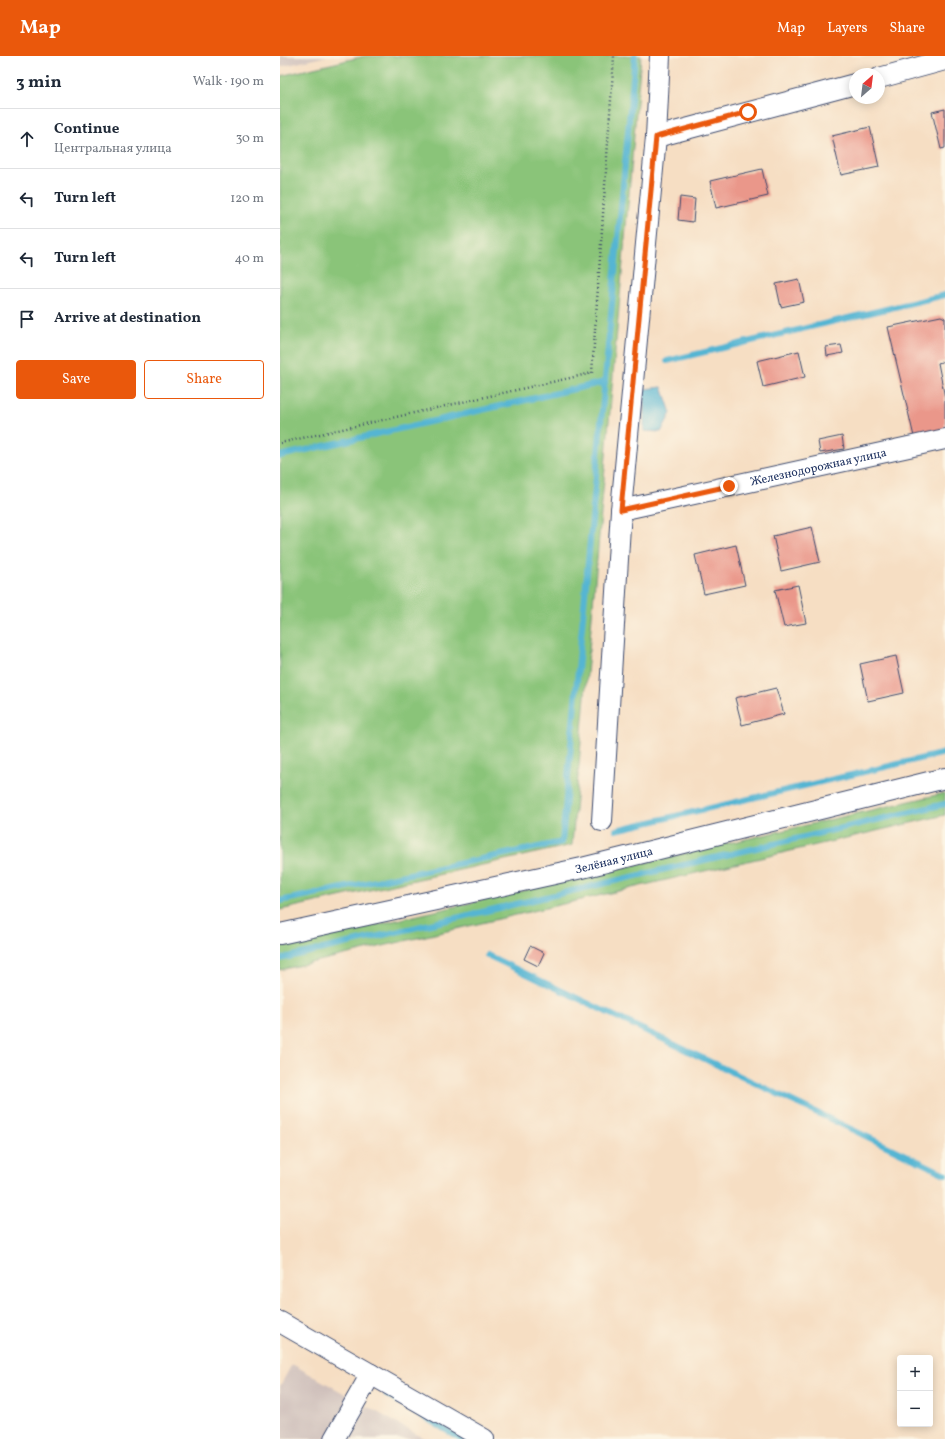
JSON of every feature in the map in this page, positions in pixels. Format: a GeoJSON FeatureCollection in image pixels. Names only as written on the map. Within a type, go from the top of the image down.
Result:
{"type":"FeatureCollection","features":[{"type":"Feature","properties":{"kind":"street"},"geometry":{"type":"LineString","coordinates":[[602,821],[621,510],[656,137],[660,56]]}},
{"type":"Feature","properties":{"kind":"street"},"geometry":{"type":"LineString","coordinates":[[885,76],[945,60]]}},
{"type":"Feature","properties":{"kind":"street"},"geometry":{"type":"LineString","coordinates":[[656,137],[849,86]]}},
{"type":"Feature","properties":{"kind":"street","name":"Железнодорожная улица"},"geometry":{"type":"LineString","coordinates":[[621,510],[945,439]]}},
{"type":"Feature","properties":{"kind":"street","name":"Зелёная улица"},"geometry":{"type":"LineString","coordinates":[[280,934],[582,868],[945,778]]}},
{"type":"Feature","properties":{"kind":"street"},"geometry":{"type":"LineString","coordinates":[[280,1322],[484,1439]]}},
{"type":"Feature","properties":{"kind":"street"},"geometry":{"type":"LineString","coordinates":[[334,1439],[371,1374]]}},
{"type":"Feature","properties":{"kind":"path"},"geometry":{"type":"LineString","coordinates":[[280,443],[592,373],[614,56]]}},
{"type":"Feature","properties":{"kind":"shaded area"},"geometry":{"type":"Polygon","coordinates":[[[280,56],[327,56],[280,67],[280,56]]]}},
{"type":"Feature","properties":{"kind":"shaded area"},"geometry":{"type":"Polygon","coordinates":[[[292,1364],[425,1439],[280,1439],[280,1386],[292,1364]]]}},
{"type":"Feature","properties":{"kind":"green space"},"geometry":{"type":"Polygon","coordinates":[[[365,56],[641,56],[572,845],[280,910],[280,76],[365,56]]]}},
{"type":"Feature","properties":{"kind":"green space"},"geometry":{"type":"Polygon","coordinates":[[[945,793],[945,815],[280,970],[280,947],[945,793]]]}},
{"type":"Feature","properties":{"kind":"water"},"geometry":{"type":"Polygon","coordinates":[[[662,387],[671,413],[661,432],[644,431],[644,389],[662,387]]]}},
{"type":"Feature","properties":{"kind":"building"},"geometry":{"type":"Polygon","coordinates":[[[945,109],[945,148],[941,149],[932,112],[945,109]]]}},
{"type":"Feature","properties":{"kind":"building"},"geometry":{"type":"Polygon","coordinates":[[[870,127],[879,167],[841,175],[832,136],[870,127]]]}},
{"type":"Feature","properties":{"kind":"building"},"geometry":{"type":"Polygon","coordinates":[[[762,169],[768,196],[716,208],[710,181],[762,169]]]}},
{"type":"Feature","properties":{"kind":"building"},"geometry":{"type":"Polygon","coordinates":[[[680,197],[695,199],[693,222],[678,220],[680,197]]]}},
{"type":"Feature","properties":{"kind":"building"},"geometry":{"type":"Polygon","coordinates":[[[799,279],[804,302],[781,307],[776,284],[799,279]]]}},
{"type":"Feature","properties":{"kind":"building"},"geometry":{"type":"Polygon","coordinates":[[[941,316],[945,318],[945,361],[938,363],[945,398],[945,438],[916,445],[888,327],[941,316]]]}},
{"type":"Feature","properties":{"kind":"building"},"geometry":{"type":"Polygon","coordinates":[[[841,345],[843,353],[827,356],[826,347],[841,345]]]}},
{"type":"Feature","properties":{"kind":"building"},"geometry":{"type":"Polygon","coordinates":[[[799,351],[805,377],[763,387],[757,361],[799,351]]]}},
{"type":"Feature","properties":{"kind":"building"},"geometry":{"type":"Polygon","coordinates":[[[842,436],[844,449],[820,453],[818,441],[842,436]]]}},
{"type":"Feature","properties":{"kind":"building"},"geometry":{"type":"Polygon","coordinates":[[[812,527],[820,562],[781,571],[773,536],[812,527]]]}},
{"type":"Feature","properties":{"kind":"building"},"geometry":{"type":"Polygon","coordinates":[[[736,545],[745,585],[704,594],[695,555],[736,545]]]}},
{"type":"Feature","properties":{"kind":"building"},"geometry":{"type":"Polygon","coordinates":[[[798,585],[806,623],[784,627],[775,590],[798,585]]]}},
{"type":"Feature","properties":{"kind":"building"},"geometry":{"type":"Polygon","coordinates":[[[896,656],[904,693],[868,701],[860,664],[896,656]]]}},
{"type":"Feature","properties":{"kind":"building"},"geometry":{"type":"Polygon","coordinates":[[[776,688],[784,714],[742,725],[735,698],[776,688]]]}},
{"type":"Feature","properties":{"kind":"building"},"geometry":{"type":"Polygon","coordinates":[[[530,946],[544,953],[538,966],[524,959],[530,946]]]}},
{"type":"Feature","properties":{"kind":"waterway"},"geometry":{"type":"LineString","coordinates":[[280,901],[562,842],[635,56]]}},
{"type":"Feature","properties":{"kind":"waterway"},"geometry":{"type":"LineString","coordinates":[[667,361],[945,295]]}},
{"type":"Feature","properties":{"kind":"waterway"},"geometry":{"type":"LineString","coordinates":[[280,456],[605,382]]}},
{"type":"Feature","properties":{"kind":"waterway"},"geometry":{"type":"LineString","coordinates":[[616,830],[945,753]]}},
{"type":"Feature","properties":{"kind":"waterway"},"geometry":{"type":"LineString","coordinates":[[280,959],[945,804]]}},
{"type":"Feature","properties":{"kind":"waterway"},"geometry":{"type":"LineString","coordinates":[[487,955],[945,1174]]}},
{"type":"Feature","properties":{"kind":"waterway"},"geometry":{"type":"LineString","coordinates":[[387,1395],[461,1439]]}},
{"type":"Feature","properties":{"kind":"route"},"geometry":{"type":"LineString","coordinates":[[729,486],[621,510],[656,137],[748,112]]}}]}
